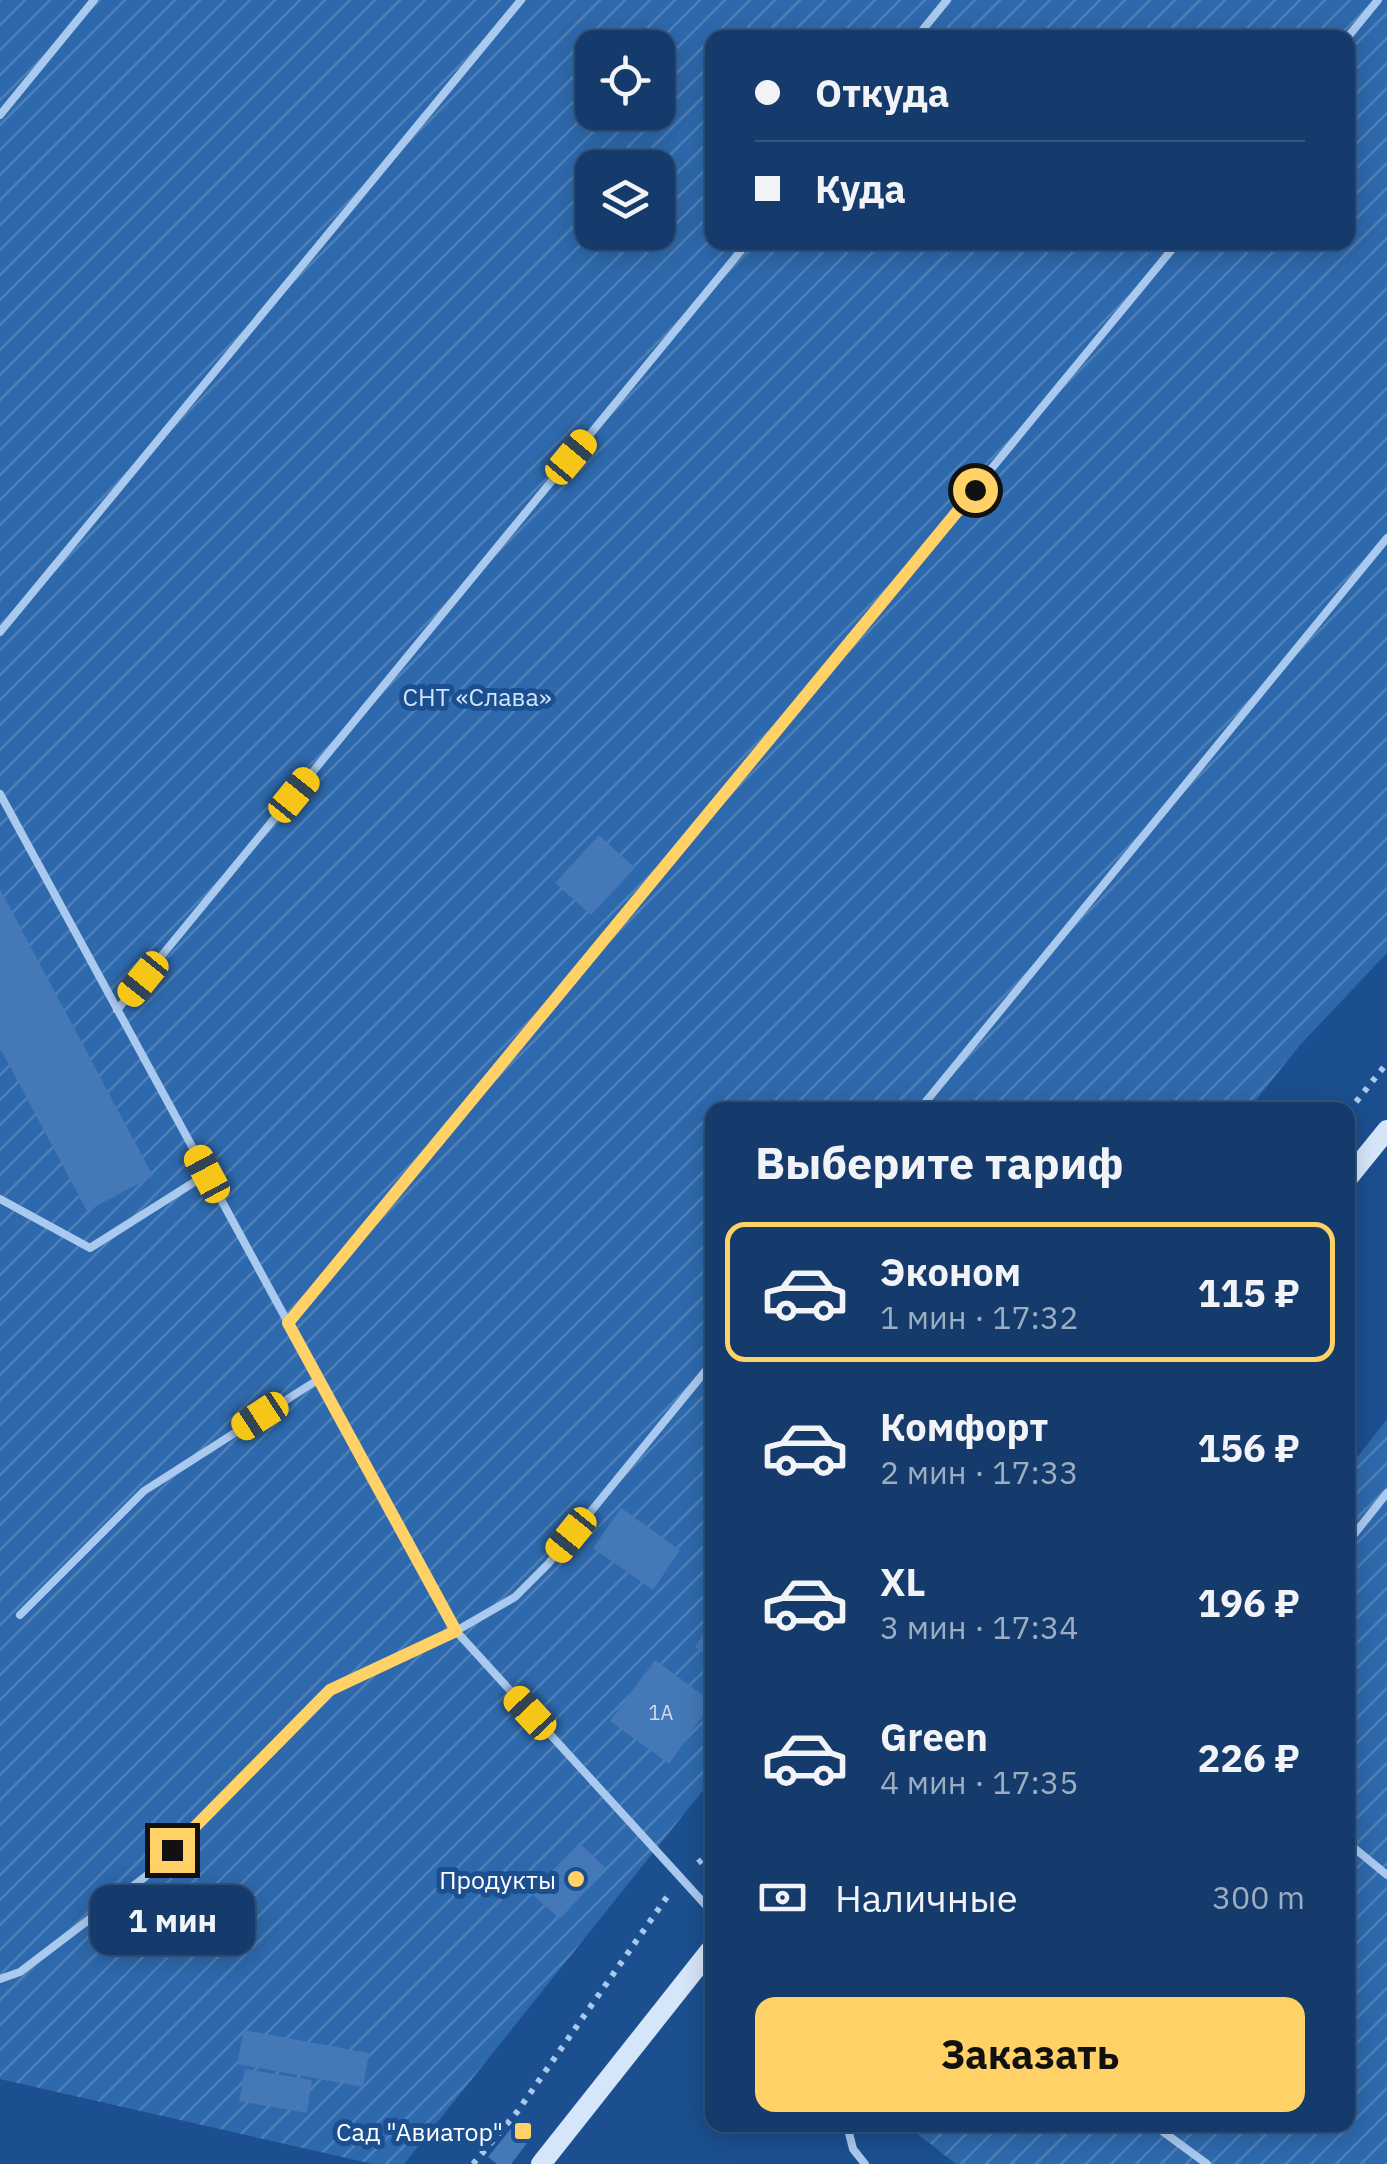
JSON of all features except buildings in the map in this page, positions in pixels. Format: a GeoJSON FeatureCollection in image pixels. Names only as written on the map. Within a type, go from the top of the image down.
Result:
{"type":"FeatureCollection","features":[{"type":"Feature","properties":{"kind":"main road"},"geometry":{"type":"LineString","coordinates":[[1355,1169],[1387,1130]]}},
{"type":"Feature","properties":{"kind":"main road"},"geometry":{"type":"LineString","coordinates":[[541,2164],[705,1957]]}},
{"type":"Feature","properties":{"kind":"lane"},"geometry":{"type":"LineString","coordinates":[[0,115],[94,0]]}},
{"type":"Feature","properties":{"kind":"lane"},"geometry":{"type":"LineString","coordinates":[[0,632],[521,0]]}},
{"type":"Feature","properties":{"kind":"lane"},"geometry":{"type":"LineString","coordinates":[[923,30],[947,0]]}},
{"type":"Feature","properties":{"kind":"lane"},"geometry":{"type":"LineString","coordinates":[[1354,30],[1378,0]]}},
{"type":"Feature","properties":{"kind":"lane"},"geometry":{"type":"LineString","coordinates":[[118,1010],[741,250]]}},
{"type":"Feature","properties":{"kind":"lane"},"geometry":{"type":"LineString","coordinates":[[288,1323],[1171,250]]}},
{"type":"Feature","properties":{"kind":"lane"},"geometry":{"type":"LineString","coordinates":[[926,1102],[1387,538]]}},
{"type":"Feature","properties":{"kind":"lane"},"geometry":{"type":"LineString","coordinates":[[0,794],[3,806],[456,1631],[705,1904]]}},
{"type":"Feature","properties":{"kind":"lane"},"geometry":{"type":"LineString","coordinates":[[0,1198],[90,1248],[207,1174]]}},
{"type":"Feature","properties":{"kind":"lane"},"geometry":{"type":"LineString","coordinates":[[0,1979],[20,1972],[146,1877],[330,1690],[456,1631],[514,1597],[548,1564],[705,1371]]}},
{"type":"Feature","properties":{"kind":"lane"},"geometry":{"type":"LineString","coordinates":[[20,1614],[144,1491],[319,1379]]}},
{"type":"Feature","properties":{"kind":"lane"},"geometry":{"type":"LineString","coordinates":[[1355,1533],[1387,1493]]}},
{"type":"Feature","properties":{"kind":"lane"},"geometry":{"type":"LineString","coordinates":[[1355,1849],[1387,1875]]}},
{"type":"Feature","properties":{"kind":"lane"},"geometry":{"type":"LineString","coordinates":[[849,2132],[854,2149],[865,2164]]}},
{"type":"Feature","properties":{"kind":"lane"},"geometry":{"type":"LineString","coordinates":[[1164,2132],[1207,2164]]}},
{"type":"Feature","properties":{"kind":"path"},"geometry":{"type":"LineString","coordinates":[[1355,1103],[1387,1063]]}},
{"type":"Feature","properties":{"kind":"path"},"geometry":{"type":"LineString","coordinates":[[473,2164],[517,2112],[680,1877],[705,1857]]}},
{"type":"Feature","properties":{"kind":"green space","name":"СНТ «Слава»"},"geometry":{"type":"Polygon","coordinates":[[[0,0],[1387,0],[1387,953],[1300,1045],[1254,1102],[705,1102],[705,1788],[404,2164],[373,2164],[0,2079],[0,0]]]}},
{"type":"Feature","properties":{"kind":"green space"},"geometry":{"type":"Polygon","coordinates":[[[1387,1419],[1387,2164],[956,2164],[915,2132],[1355,2132],[1355,1460],[1387,1419]]]}},
{"type":"Feature","properties":{"kind":"place","name":"Продукты"},"geometry":{"type":"Point","coordinates":[576,1879]}},
{"type":"Feature","properties":{"kind":"place","name":"Сад \"Авиатор\""},"geometry":{"type":"Point","coordinates":[523,2131]}},
{"type":"Feature","properties":{"kind":"route"},"geometry":{"type":"LineString","coordinates":[[172,1850],[330,1690],[456,1631],[288,1323],[975,490]]}}]}
